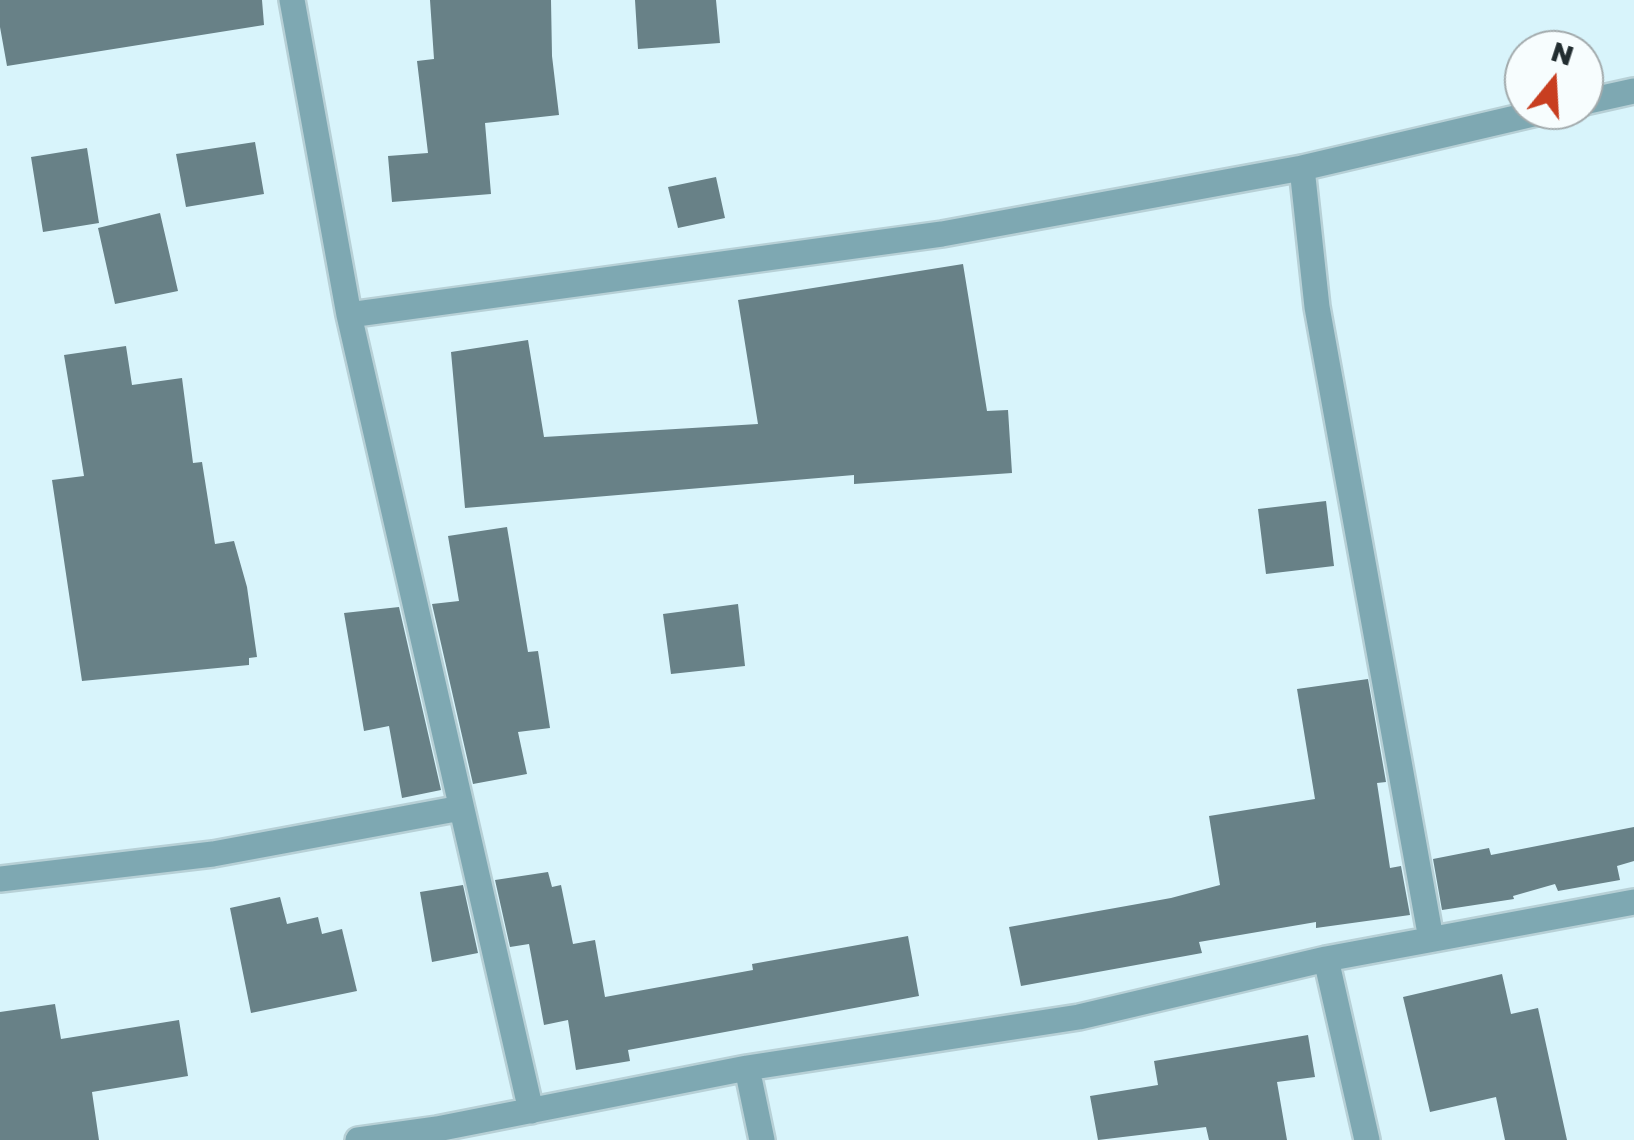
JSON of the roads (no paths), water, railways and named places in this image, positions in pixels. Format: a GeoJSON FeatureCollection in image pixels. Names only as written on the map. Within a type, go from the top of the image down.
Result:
{"type":"FeatureCollection","features":[{"type":"Feature","properties":{"kind":"street"},"geometry":{"type":"LineString","coordinates":[[292,0],[349,315],[531,1111]]}},
{"type":"Feature","properties":{"kind":"street"},"geometry":{"type":"LineString","coordinates":[[1604,97],[1634,90]]}},
{"type":"Feature","properties":{"kind":"street"},"geometry":{"type":"LineString","coordinates":[[349,315],[942,234],[1302,168],[1504,121]]}},
{"type":"Feature","properties":{"kind":"street"},"geometry":{"type":"LineString","coordinates":[[1302,168],[1317,307],[1431,939]]}},
{"type":"Feature","properties":{"kind":"street"},"geometry":{"type":"LineString","coordinates":[[0,880],[213,854],[461,808]]}},
{"type":"Feature","properties":{"kind":"street"},"geometry":{"type":"LineString","coordinates":[[358,1140],[531,1111],[746,1068],[1079,1018],[1326,958],[1634,902]]}},
{"type":"Feature","properties":{"kind":"street"},"geometry":{"type":"LineString","coordinates":[[1326,958],[1368,1140]]}},
{"type":"Feature","properties":{"kind":"street"},"geometry":{"type":"LineString","coordinates":[[746,1068],[762,1140]]}}]}
